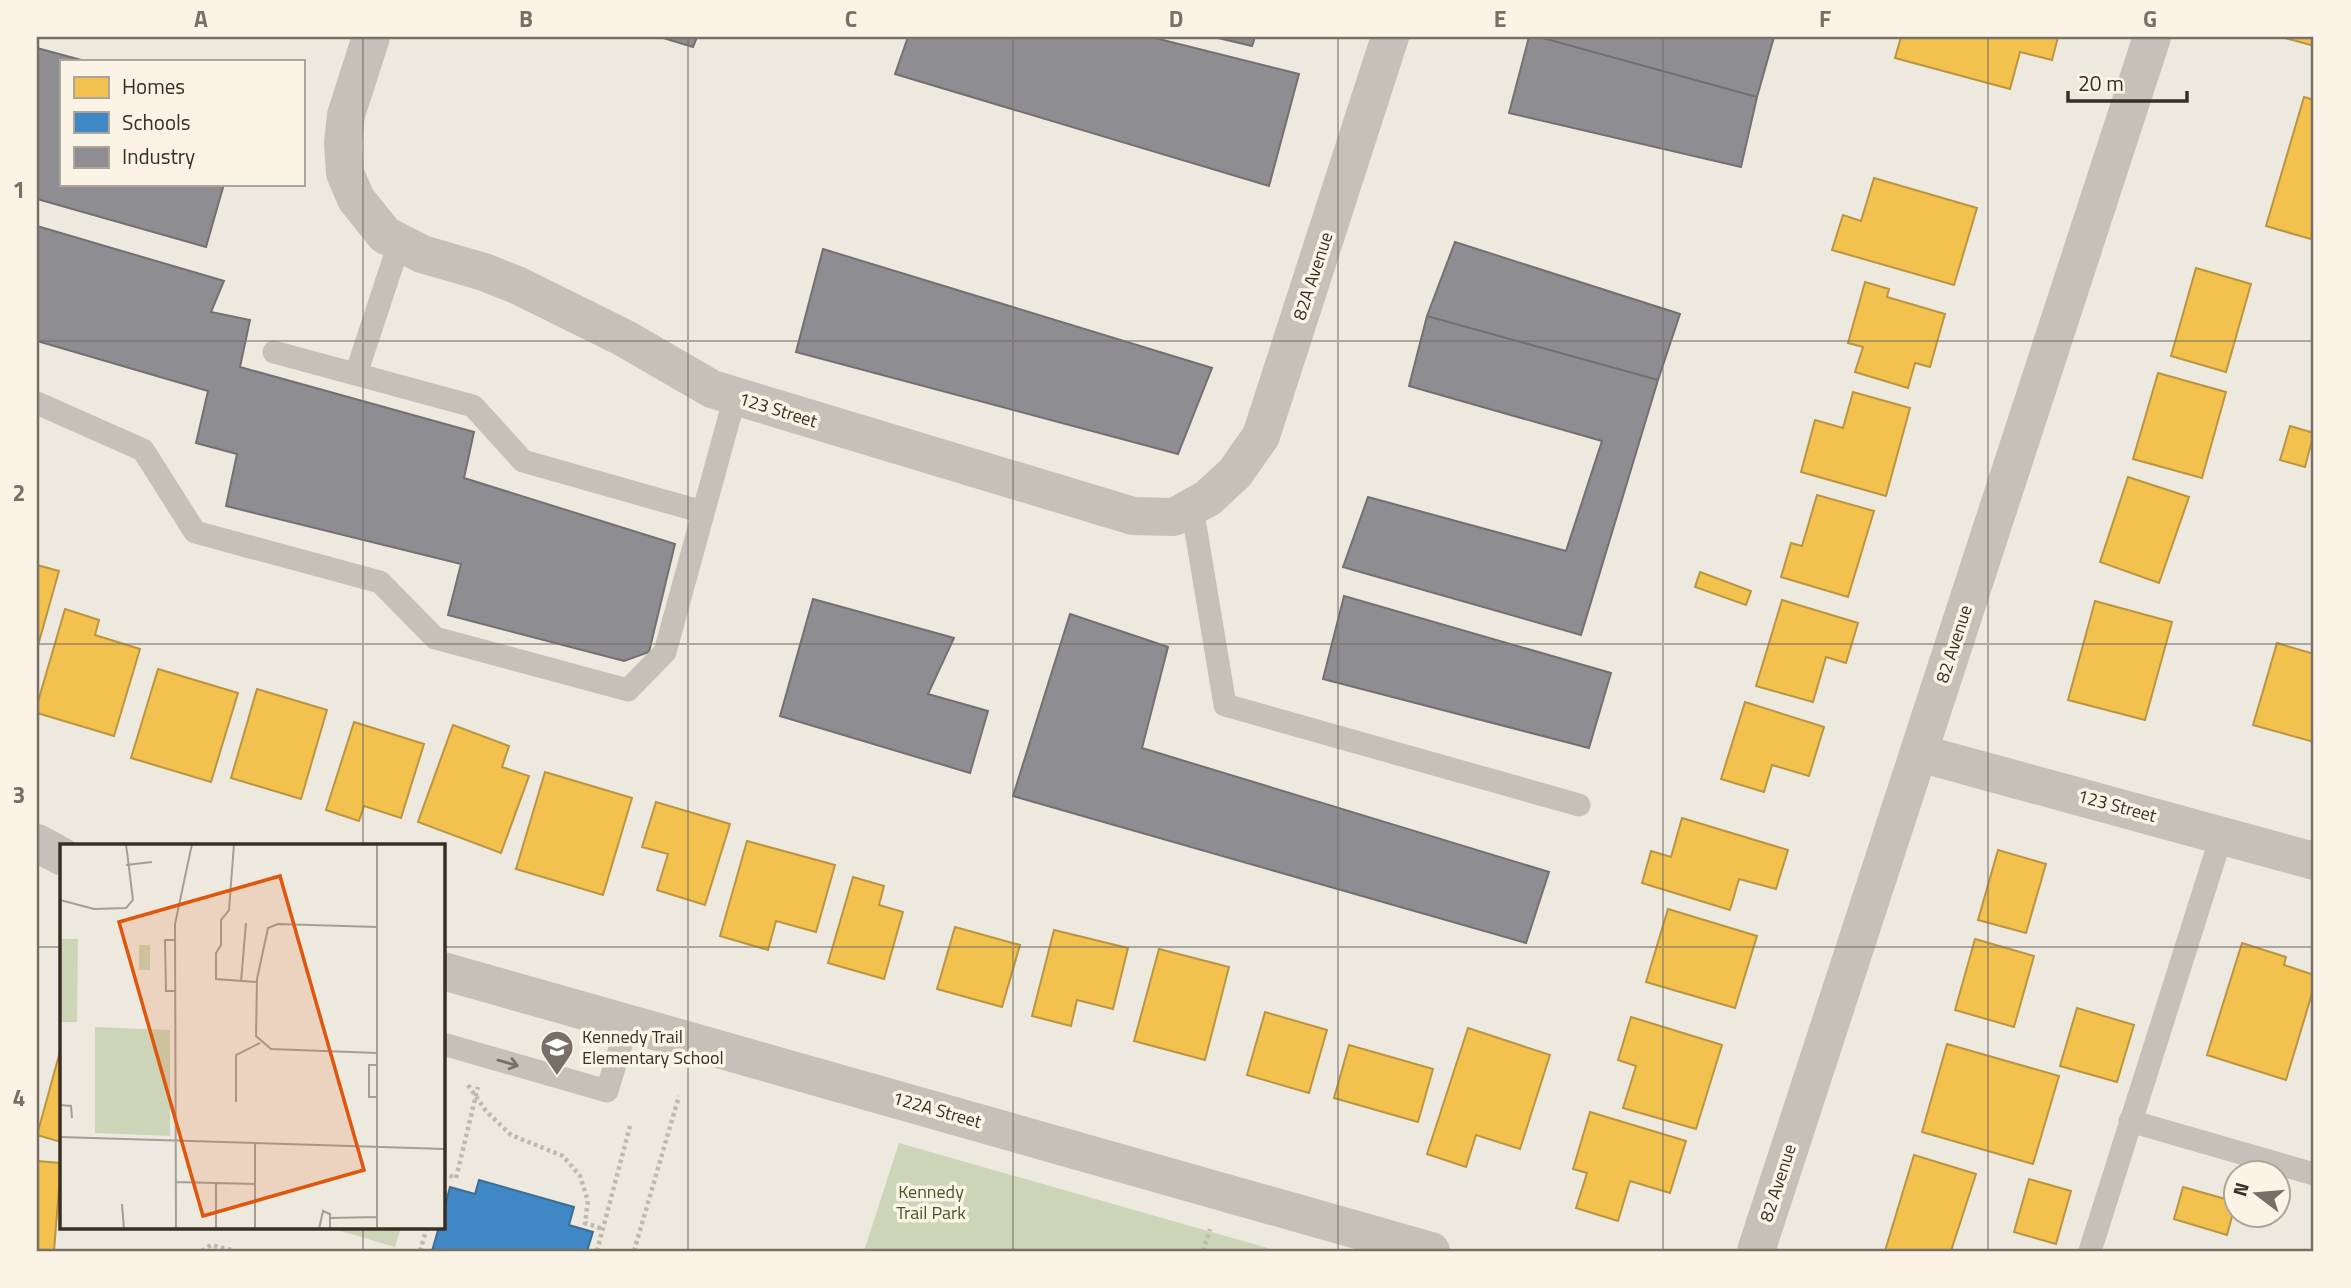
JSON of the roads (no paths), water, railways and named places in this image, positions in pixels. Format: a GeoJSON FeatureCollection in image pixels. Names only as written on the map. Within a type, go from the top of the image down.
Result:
{"type":"FeatureCollection","features":[{"type":"Feature","properties":{"kind":"street"},"geometry":{"type":"LineString","coordinates":[[371,37],[346,115],[343,143],[345,173],[356,199],[386,233]]}},
{"type":"Feature","properties":{"kind":"street","name":"82A Avenue"},"geometry":{"type":"LineString","coordinates":[[1200,502],[1236,473],[1261,436],[1390,37]]}},
{"type":"Feature","properties":{"kind":"street","name":"82 Avenue"},"geometry":{"type":"LineString","coordinates":[[1756,1251],[2152,37]]}},
{"type":"Feature","properties":{"kind":"street","name":"123 Street"},"geometry":{"type":"LineString","coordinates":[[386,233],[422,254],[519,286],[624,338],[712,389],[735,397],[1133,516],[1174,517],[1200,502]]}},
{"type":"Feature","properties":{"kind":"street","name":"123 Street"},"geometry":{"type":"LineString","coordinates":[[1919,753],[2314,861]]}},
{"type":"Feature","properties":{"kind":"street"},"geometry":{"type":"LineString","coordinates":[[37,843],[60,855]]}},
{"type":"Feature","properties":{"kind":"street","name":"122A Street"},"geometry":{"type":"LineString","coordinates":[[444,971],[1431,1251]]}},
{"type":"Feature","properties":{"kind":"lane"},"geometry":{"type":"LineString","coordinates":[[356,374],[386,233]]}},
{"type":"Feature","properties":{"kind":"lane"},"geometry":{"type":"LineString","coordinates":[[274,352],[473,406],[523,461],[703,512]]}},
{"type":"Feature","properties":{"kind":"lane"},"geometry":{"type":"LineString","coordinates":[[37,403],[143,450],[195,532],[380,582],[435,638],[628,690],[665,652],[735,397]]}},
{"type":"Feature","properties":{"kind":"lane"},"geometry":{"type":"LineString","coordinates":[[1200,502],[1225,705],[1579,806]]}},
{"type":"Feature","properties":{"kind":"lane"},"geometry":{"type":"LineString","coordinates":[[2091,1251],[2222,834]]}},
{"type":"Feature","properties":{"kind":"lane"},"geometry":{"type":"LineString","coordinates":[[444,1044],[607,1091],[628,1022]]}},
{"type":"Feature","properties":{"kind":"lane"},"geometry":{"type":"LineString","coordinates":[[2130,1121],[2314,1174]]}},
{"type":"Feature","properties":{"kind":"place","name":"Kennedy Trail Elementary School"},"geometry":{"type":"Point","coordinates":[557,1077]}},
{"type":"Feature","properties":{"kind":"park label","name":"Kennedy Trail Park"},"geometry":{"type":"Point","coordinates":[931,1202]}}]}
